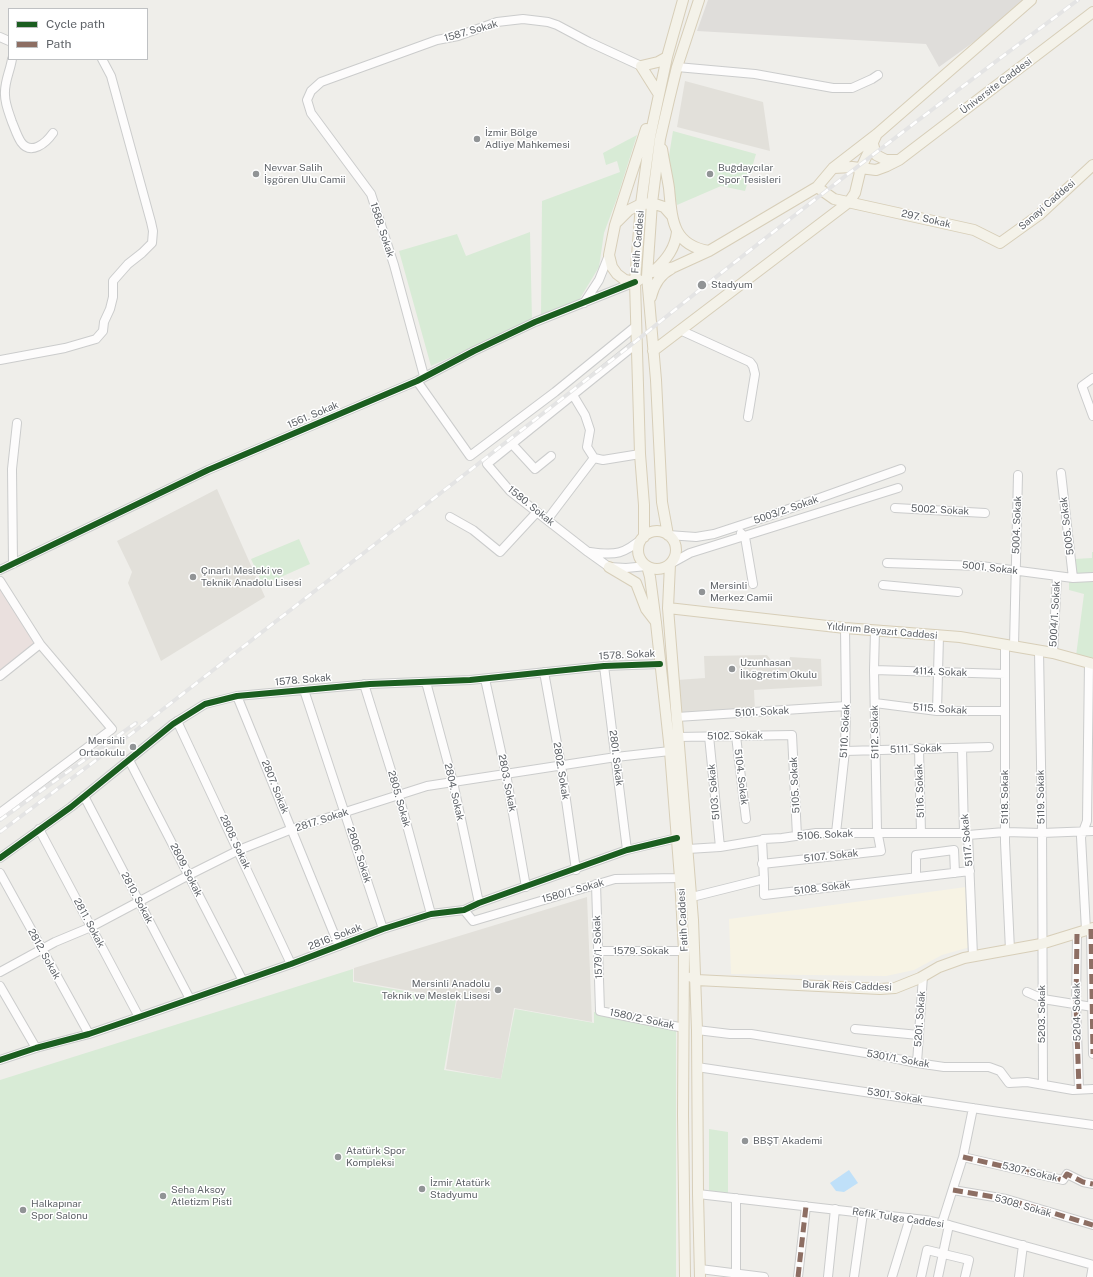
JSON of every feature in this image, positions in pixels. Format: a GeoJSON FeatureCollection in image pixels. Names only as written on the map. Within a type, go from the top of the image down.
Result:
{"type":"FeatureCollection","features":[{"type":"Feature","properties":{"kind":"main road","name":"Fatih Caddesi"},"geometry":{"type":"LineString","coordinates":[[644,537],[635,282],[641,204],[650,137],[666,57],[683,0]]}},
{"type":"Feature","properties":{"kind":"main road"},"geometry":{"type":"LineString","coordinates":[[666,57],[658,62],[641,66],[658,93],[615,225],[609,255],[612,267],[616,274],[625,280],[635,282],[650,274],[665,261],[675,242],[676,232],[672,216],[668,179],[660,139],[677,67],[699,0]]}},
{"type":"Feature","properties":{"kind":"main road"},"geometry":{"type":"LineString","coordinates":[[649,303],[653,289],[665,272],[709,251],[817,188],[833,168],[877,134],[1031,0]]}},
{"type":"Feature","properties":{"kind":"main road","name":"Üniversite Caddesi"},"geometry":{"type":"LineString","coordinates":[[833,168],[852,167],[876,170],[900,160],[1093,12]]}},
{"type":"Feature","properties":{"kind":"main road"},"geometry":{"type":"LineString","coordinates":[[653,351],[849,202],[855,193],[861,168],[877,134]]}},
{"type":"Feature","properties":{"kind":"main road","name":"Fatih Caddesi"},"geometry":{"type":"LineString","coordinates":[[660,139],[652,203],[649,303],[662,502],[668,535]]}},
{"type":"Feature","properties":{"kind":"main road"},"geometry":{"type":"LineString","coordinates":[[872,144],[876,155],[886,160],[900,160]]}},
{"type":"Feature","properties":{"kind":"main road","name":"Sanayi Caddesi"},"geometry":{"type":"LineString","coordinates":[[1000,243],[1039,215],[1093,165]]}},
{"type":"Feature","properties":{"kind":"main road"},"geometry":{"type":"LineString","coordinates":[[817,188],[834,199],[849,202]]}},
{"type":"Feature","properties":{"kind":"main road","name":"297. Sokak"},"geometry":{"type":"LineString","coordinates":[[849,202],[974,230],[1000,243]]}},
{"type":"Feature","properties":{"kind":"main road"},"geometry":{"type":"LineString","coordinates":[[615,225],[628,210],[641,204],[652,203],[664,207],[672,216]]}},
{"type":"Feature","properties":{"kind":"main road"},"geometry":{"type":"LineString","coordinates":[[676,232],[691,246],[698,250],[709,251]]}},
{"type":"Feature","properties":{"kind":"main road"},"geometry":{"type":"LineString","coordinates":[[650,274],[674,268]]}},
{"type":"Feature","properties":{"kind":"main road"},"geometry":{"type":"LineString","coordinates":[[656,532],[662,532],[668,535],[672,539],[676,549],[676,554],[670,564],[665,568],[659,569],[646,566],[642,562],[638,552],[639,546],[644,537],[650,533],[656,532]]}},
{"type":"Feature","properties":{"kind":"main road","name":"Fatih Caddesi"},"geometry":{"type":"LineString","coordinates":[[670,564],[668,608],[688,849],[685,876],[684,951],[683,1115],[685,1277]]}},
{"type":"Feature","properties":{"kind":"main road","name":"Fatih Caddesi"},"geometry":{"type":"LineString","coordinates":[[646,566],[650,577],[656,623],[670,751],[677,838],[685,876]]}},
{"type":"Feature","properties":{"kind":"main road"},"geometry":{"type":"LineString","coordinates":[[609,567],[636,583],[646,609],[656,623]]}},
{"type":"Feature","properties":{"kind":"main road","name":"Yıldırım Beyazıt Caddesi"},"geometry":{"type":"LineString","coordinates":[[668,608],[845,628],[960,637],[1053,653],[1091,663]]}},
{"type":"Feature","properties":{"kind":"main road"},"geometry":{"type":"LineString","coordinates":[[685,876],[692,897],[696,980],[700,1273]]}},
{"type":"Feature","properties":{"kind":"main road","name":"Burak Reis Caddesi"},"geometry":{"type":"LineString","coordinates":[[696,980],[880,989],[895,988],[948,964],[973,956],[1042,944],[1087,930]]}},
{"type":"Feature","properties":{"kind":"main road"},"geometry":{"type":"LineString","coordinates":[[684,951],[688,973],[696,980]]}},
{"type":"Feature","properties":{"kind":"street","name":"1587. Sokak"},"geometry":{"type":"LineString","coordinates":[[307,100],[311,91],[321,82],[437,40],[458,36],[497,22],[523,19],[548,22],[557,25],[589,42],[641,66]]}},
{"type":"Feature","properties":{"kind":"street"},"geometry":{"type":"LineString","coordinates":[[12,60],[4,85],[5,96],[8,110],[19,138],[22,143],[29,148],[36,148],[45,143],[53,133]]}},
{"type":"Feature","properties":{"kind":"street"},"geometry":{"type":"LineString","coordinates":[[0,360],[65,348],[96,339],[103,331],[104,322],[110,309],[113,297],[113,281],[128,264],[152,243],[153,232],[151,222],[111,76],[103,60]]}},
{"type":"Feature","properties":{"kind":"street"},"geometry":{"type":"LineString","coordinates":[[677,67],[755,74],[833,88],[852,88],[878,75]]}},
{"type":"Feature","properties":{"kind":"street","name":"1588. Sokak"},"geometry":{"type":"LineString","coordinates":[[307,100],[311,113],[371,194],[394,265],[421,379]]}},
{"type":"Feature","properties":{"kind":"street"},"geometry":{"type":"LineString","coordinates":[[584,303],[599,280],[609,255]]}},
{"type":"Feature","properties":{"kind":"street","name":"1561. Sokak"},"geometry":{"type":"LineString","coordinates":[[0,570],[208,470],[421,379],[474,351],[535,322],[635,282]]}},
{"type":"Feature","properties":{"kind":"street"},"geometry":{"type":"LineString","coordinates":[[421,379],[470,456],[555,392],[636,326]]}},
{"type":"Feature","properties":{"kind":"street"},"geometry":{"type":"LineString","coordinates":[[680,330],[750,362],[753,366],[755,374],[748,417]]}},
{"type":"Feature","properties":{"kind":"street","name":"1580. Sokak"},"geometry":{"type":"LineString","coordinates":[[609,567],[510,491],[487,464],[636,344]]}},
{"type":"Feature","properties":{"kind":"street"},"geometry":{"type":"LineString","coordinates":[[1093,378],[1082,386],[1093,416]]}},
{"type":"Feature","properties":{"kind":"street"},"geometry":{"type":"LineString","coordinates":[[573,395],[585,416],[590,430],[587,447],[594,458],[603,460],[640,454]]}},
{"type":"Feature","properties":{"kind":"street"},"geometry":{"type":"LineString","coordinates":[[13,564],[12,469],[17,423]]}},
{"type":"Feature","properties":{"kind":"street"},"geometry":{"type":"LineString","coordinates":[[512,444],[534,470],[551,456]]}},
{"type":"Feature","properties":{"kind":"street"},"geometry":{"type":"LineString","coordinates":[[547,520],[594,458]]}},
{"type":"Feature","properties":{"kind":"street","name":"5003/2. Sokak"},"geometry":{"type":"LineString","coordinates":[[668,535],[696,537],[714,534],[901,469]]}},
{"type":"Feature","properties":{"kind":"street","name":"5005. Sokak"},"geometry":{"type":"LineString","coordinates":[[1061,473],[1073,578]]}},
{"type":"Feature","properties":{"kind":"street","name":"5004. Sokak"},"geometry":{"type":"LineString","coordinates":[[1010,645],[1015,571],[1018,476]]}},
{"type":"Feature","properties":{"kind":"street","name":"5003/2. Sokak"},"geometry":{"type":"LineString","coordinates":[[670,564],[690,553],[898,488]]}},
{"type":"Feature","properties":{"kind":"street","name":"5002. Sokak"},"geometry":{"type":"LineString","coordinates":[[895,508],[985,513]]}},
{"type":"Feature","properties":{"kind":"street"},"geometry":{"type":"LineString","coordinates":[[450,518],[473,530],[500,552],[537,512]]}},
{"type":"Feature","properties":{"kind":"street"},"geometry":{"type":"LineString","coordinates":[[735,527],[745,536],[753,584]]}},
{"type":"Feature","properties":{"kind":"street"},"geometry":{"type":"LineString","coordinates":[[588,552],[608,555],[616,553],[634,545],[644,537]]}},
{"type":"Feature","properties":{"kind":"street","name":"5001. Sokak"},"geometry":{"type":"LineString","coordinates":[[887,563],[981,566],[1073,578],[1093,578]]}},
{"type":"Feature","properties":{"kind":"street"},"geometry":{"type":"LineString","coordinates":[[609,567],[626,568],[646,566]]}},
{"type":"Feature","properties":{"kind":"street","name":"5004/1. Sokak"},"geometry":{"type":"LineString","coordinates":[[1053,653],[1057,576]]}},
{"type":"Feature","properties":{"kind":"street"},"geometry":{"type":"LineString","coordinates":[[0,581],[40,644],[112,729],[0,813]]}},
{"type":"Feature","properties":{"kind":"street"},"geometry":{"type":"LineString","coordinates":[[883,585],[958,592]]}},
{"type":"Feature","properties":{"kind":"street","name":"5110. Sokak"},"geometry":{"type":"LineString","coordinates":[[836,833],[845,751],[845,628]]}},
{"type":"Feature","properties":{"kind":"street","name":"5112. Sokak"},"geometry":{"type":"LineString","coordinates":[[875,630],[874,670],[877,830],[879,833]]}},
{"type":"Feature","properties":{"kind":"street"},"geometry":{"type":"LineString","coordinates":[[937,711],[939,636]]}},
{"type":"Feature","properties":{"kind":"street"},"geometry":{"type":"LineString","coordinates":[[0,676],[40,644]]}},
{"type":"Feature","properties":{"kind":"street","name":"5118. Sokak"},"geometry":{"type":"LineString","coordinates":[[1010,645],[1005,674],[1004,711],[1005,832],[1010,950]]}},
{"type":"Feature","properties":{"kind":"street","name":"5119. Sokak"},"geometry":{"type":"LineString","coordinates":[[1039,651],[1042,944]]}},
{"type":"Feature","properties":{"kind":"street"},"geometry":{"type":"LineString","coordinates":[[1091,663],[1087,821],[1081,837],[1092,1007],[1093,1054]]}},
{"type":"Feature","properties":{"kind":"street","name":"1578. Sokak"},"geometry":{"type":"LineString","coordinates":[[0,858],[84,796],[177,721],[205,704],[237,696],[364,684],[426,682],[485,678],[604,666],[660,664]]}},
{"type":"Feature","properties":{"kind":"street","name":"2801. Sokak"},"geometry":{"type":"LineString","coordinates":[[604,666],[628,850]]}},
{"type":"Feature","properties":{"kind":"street","name":"4114. Sokak"},"geometry":{"type":"LineString","coordinates":[[874,670],[1005,674]]}},
{"type":"Feature","properties":{"kind":"street","name":"2802. Sokak"},"geometry":{"type":"LineString","coordinates":[[544,672],[561,765],[576,870]]}},
{"type":"Feature","properties":{"kind":"street","name":"2803. Sokak"},"geometry":{"type":"LineString","coordinates":[[485,678],[506,774],[526,887]]}},
{"type":"Feature","properties":{"kind":"street","name":"2804. Sokak"},"geometry":{"type":"LineString","coordinates":[[426,682],[452,782],[479,903]]}},
{"type":"Feature","properties":{"kind":"street","name":"2805. Sokak"},"geometry":{"type":"LineString","coordinates":[[364,684],[399,796],[431,914]]}},
{"type":"Feature","properties":{"kind":"street","name":"2806. Sokak"},"geometry":{"type":"LineString","coordinates":[[304,690],[384,929]]}},
{"type":"Feature","properties":{"kind":"street","name":"2807. Sokak"},"geometry":{"type":"LineString","coordinates":[[237,696],[339,946]]}},
{"type":"Feature","properties":{"kind":"street","name":"5115. Sokak"},"geometry":{"type":"LineString","coordinates":[[875,703],[937,711],[1004,711]]}},
{"type":"Feature","properties":{"kind":"street","name":"5101. Sokak"},"geometry":{"type":"LineString","coordinates":[[677,717],[846,706]]}},
{"type":"Feature","properties":{"kind":"street","name":"2808. Sokak"},"geometry":{"type":"LineString","coordinates":[[177,721],[239,850],[291,964]]}},
{"type":"Feature","properties":{"kind":"street","name":"5102. Sokak"},"geometry":{"type":"LineString","coordinates":[[678,737],[792,735]]}},
{"type":"Feature","properties":{"kind":"street","name":"5105. Sokak"},"geometry":{"type":"LineString","coordinates":[[792,735],[797,836]]}},
{"type":"Feature","properties":{"kind":"street","name":"5103. Sokak"},"geometry":{"type":"LineString","coordinates":[[709,736],[720,847]]}},
{"type":"Feature","properties":{"kind":"street","name":"5104. Sokak"},"geometry":{"type":"LineString","coordinates":[[736,736],[746,818]]}},
{"type":"Feature","properties":{"kind":"street","name":"5111. Sokak"},"geometry":{"type":"LineString","coordinates":[[845,751],[989,747]]}},
{"type":"Feature","properties":{"kind":"street","name":"5116. Sokak"},"geometry":{"type":"LineString","coordinates":[[919,748],[921,833]]}},
{"type":"Feature","properties":{"kind":"street","name":"5117. Sokak"},"geometry":{"type":"LineString","coordinates":[[962,748],[966,834],[970,871],[973,956]]}},
{"type":"Feature","properties":{"kind":"street","name":"2817. Sokak"},"geometry":{"type":"LineString","coordinates":[[0,972],[91,927],[239,850],[292,829],[427,786],[616,757],[670,751]]}},
{"type":"Feature","properties":{"kind":"street","name":"2809. Sokak"},"geometry":{"type":"LineString","coordinates":[[129,760],[242,981]]}},
{"type":"Feature","properties":{"kind":"street","name":"2810. Sokak"},"geometry":{"type":"LineString","coordinates":[[84,796],[190,999]]}},
{"type":"Feature","properties":{"kind":"street","name":"2811. Sokak"},"geometry":{"type":"LineString","coordinates":[[39,829],[139,1017]]}},
{"type":"Feature","properties":{"kind":"street","name":"5106. Sokak"},"geometry":{"type":"LineString","coordinates":[[688,849],[720,847],[762,840],[763,838],[797,836],[816,833],[966,834],[1093,831]]}},
{"type":"Feature","properties":{"kind":"street","name":"5107. Sokak"},"geometry":{"type":"LineString","coordinates":[[762,864],[882,851],[879,833]]}},
{"type":"Feature","properties":{"kind":"street","name":"2816. Sokak"},"geometry":{"type":"LineString","coordinates":[[0,1060],[139,1017],[291,964],[384,929],[431,914],[464,910],[479,903],[576,870],[628,850],[677,838]]}},
{"type":"Feature","properties":{"kind":"street"},"geometry":{"type":"LineString","coordinates":[[692,897],[764,879],[762,864],[762,840]]}},
{"type":"Feature","properties":{"kind":"street"},"geometry":{"type":"LineString","coordinates":[[916,877],[916,856],[954,850],[954,873]]}},
{"type":"Feature","properties":{"kind":"street","name":"5108. Sokak"},"geometry":{"type":"LineString","coordinates":[[764,879],[764,895],[970,871]]}},
{"type":"Feature","properties":{"kind":"street","name":"2812. Sokak"},"geometry":{"type":"LineString","coordinates":[[0,873],[88,1034]]}},
{"type":"Feature","properties":{"kind":"street","name":"1580/1. Sokak"},"geometry":{"type":"LineString","coordinates":[[464,910],[473,921],[615,878],[685,876]]}},
{"type":"Feature","properties":{"kind":"street","name":"1579/1. Sokak"},"geometry":{"type":"LineString","coordinates":[[596,884],[600,1011]]}},
{"type":"Feature","properties":{"kind":"street","name":"5204. Sokak"},"geometry":{"type":"LineString","coordinates":[[1079,1089],[1076,1004],[1087,930]]}},
{"type":"Feature","properties":{"kind":"street","name":"5203. Sokak"},"geometry":{"type":"LineString","coordinates":[[1042,944],[1043,1084]]}},
{"type":"Feature","properties":{"kind":"street","name":"1579. Sokak"},"geometry":{"type":"LineString","coordinates":[[598,951],[684,951]]}},
{"type":"Feature","properties":{"kind":"street","name":"5201. Sokak"},"geometry":{"type":"LineString","coordinates":[[917,1063],[924,976]]}},
{"type":"Feature","properties":{"kind":"street"},"geometry":{"type":"LineString","coordinates":[[0,986],[36,1048]]}},
{"type":"Feature","properties":{"kind":"street"},"geometry":{"type":"LineString","coordinates":[[1027,992],[1042,999],[1092,1007]]}},
{"type":"Feature","properties":{"kind":"street","name":"1580/2. Sokak"},"geometry":{"type":"LineString","coordinates":[[600,1011],[684,1028]]}},
{"type":"Feature","properties":{"kind":"street"},"geometry":{"type":"LineString","coordinates":[[855,1029],[919,1035]]}},
{"type":"Feature","properties":{"kind":"street","name":"5301/1. Sokak"},"geometry":{"type":"LineString","coordinates":[[697,1030],[758,1036],[944,1067],[989,1067],[1000,1071],[1009,1083],[1027,1082],[1074,1090],[1093,1089]]}},
{"type":"Feature","properties":{"kind":"street","name":"5301. Sokak"},"geometry":{"type":"LineString","coordinates":[[697,1067],[1093,1125]]}},
{"type":"Feature","properties":{"kind":"street"},"geometry":{"type":"LineString","coordinates":[[938,1277],[943,1254],[945,1224],[963,1157],[974,1108]]}},
{"type":"Feature","properties":{"kind":"street","name":"5307. Sokak"},"geometry":{"type":"LineString","coordinates":[[963,1157],[1063,1180],[1067,1174],[1083,1182],[1093,1184]]}},
{"type":"Feature","properties":{"kind":"street","name":"5308. Sokak"},"geometry":{"type":"LineString","coordinates":[[953,1190],[1006,1199],[1093,1225]]}},
{"type":"Feature","properties":{"kind":"street","name":"Refik Tulga Caddesi"},"geometry":{"type":"LineString","coordinates":[[698,1194],[910,1218],[945,1224],[1093,1265]]}},
{"type":"Feature","properties":{"kind":"street"},"geometry":{"type":"LineString","coordinates":[[736,1198],[736,1275]]}},
{"type":"Feature","properties":{"kind":"street"},"geometry":{"type":"LineString","coordinates":[[798,1277],[806,1206]]}},
{"type":"Feature","properties":{"kind":"street"},"geometry":{"type":"LineString","coordinates":[[828,1277],[835,1209]]}},
{"type":"Feature","properties":{"kind":"street"},"geometry":{"type":"LineString","coordinates":[[854,1277],[863,1213]]}},
{"type":"Feature","properties":{"kind":"street"},"geometry":{"type":"LineString","coordinates":[[892,1277],[910,1218]]}},
{"type":"Feature","properties":{"kind":"street"},"geometry":{"type":"LineString","coordinates":[[1019,1277],[1023,1246]]}},
{"type":"Feature","properties":{"kind":"street"},"geometry":{"type":"LineString","coordinates":[[921,1277],[927,1250],[969,1260],[966,1277]]}},
{"type":"Feature","properties":{"kind":"street"},"geometry":{"type":"LineString","coordinates":[[1091,1277],[1093,1265]]}},
{"type":"Feature","properties":{"kind":"street"},"geometry":{"type":"LineString","coordinates":[[700,1273],[764,1277]]}},
{"type":"Feature","properties":{"kind":"shaded area"},"geometry":{"type":"Polygon","coordinates":[[[708,0],[1032,0],[939,67],[926,44],[697,31],[708,0]]]}},
{"type":"Feature","properties":{"kind":"shaded area"},"geometry":{"type":"Polygon","coordinates":[[[685,81],[763,102],[770,151],[677,127],[685,81]]]}},
{"type":"Feature","properties":{"kind":"shaded area","name":"Çınarlı Mesleki ve Teknik Anadolu Lisesi"},"geometry":{"type":"Polygon","coordinates":[[[217,489],[265,597],[161,661],[128,583],[132,572],[117,541],[217,489]]]}},
{"type":"Feature","properties":{"kind":"shaded area"},"geometry":{"type":"Polygon","coordinates":[[[0,588],[35,643],[0,670],[0,588]]]}},
{"type":"Feature","properties":{"kind":"shaded area"},"geometry":{"type":"Polygon","coordinates":[[[767,655],[771,660],[789,661],[790,657],[821,659],[822,686],[754,690],[755,711],[680,714],[677,680],[705,678],[704,656],[767,655]]]}},
{"type":"Feature","properties":{"kind":"shaded area"},"geometry":{"type":"Polygon","coordinates":[[[966,887],[970,947],[942,955],[914,970],[886,976],[731,974],[729,919],[966,887]]]}},
{"type":"Feature","properties":{"kind":"shaded area","name":"Mersinli Anadolu Teknik ve Meslek Lisesi"},"geometry":{"type":"Polygon","coordinates":[[[587,897],[592,1022],[514,1008],[501,1079],[446,1069],[457,999],[354,981],[354,968],[587,897]]]}},
{"type":"Feature","properties":{"kind":"green space","name":"Buğdaycılar Spor Tesisleri"},"geometry":{"type":"Polygon","coordinates":[[[673,131],[756,154],[745,191],[721,186],[677,205],[668,162],[673,131]]]}},
{"type":"Feature","properties":{"kind":"green space"},"geometry":{"type":"Polygon","coordinates":[[[637,135],[604,233],[599,267],[579,300],[541,317],[542,201],[620,172],[617,161],[606,165],[603,153],[637,135]]]}},
{"type":"Feature","properties":{"kind":"green space"},"geometry":{"type":"Polygon","coordinates":[[[530,232],[532,321],[431,366],[399,251],[457,234],[466,256],[530,232]]]}},
{"type":"Feature","properties":{"kind":"green space"},"geometry":{"type":"Polygon","coordinates":[[[299,539],[310,564],[263,585],[251,559],[299,539]]]}},
{"type":"Feature","properties":{"kind":"green space"},"geometry":{"type":"Polygon","coordinates":[[[1092,552],[1093,661],[1076,656],[1084,594],[1069,590],[1069,581],[1074,559],[1092,558],[1092,552]]]}},
{"type":"Feature","properties":{"kind":"green space","name":"Atatürk Spor Kompleksi"},"geometry":{"type":"Polygon","coordinates":[[[353,969],[353,982],[456,1000],[444,1070],[501,1079],[515,1009],[594,1023],[594,1012],[676,1030],[676,1277],[0,1277],[0,1080],[353,969]]]}},
{"type":"Feature","properties":{"kind":"green space"},"geometry":{"type":"Polygon","coordinates":[[[709,1129],[728,1132],[728,1195],[709,1193],[709,1129]]]}},
{"type":"Feature","properties":{"kind":"water"},"geometry":{"type":"Polygon","coordinates":[[[849,1170],[858,1183],[844,1192],[836,1191],[830,1183],[849,1170]]]}},
{"type":"Feature","properties":{"kind":"railway"},"geometry":{"type":"LineString","coordinates":[[0,832],[135,731],[856,168],[1078,0]]}},
{"type":"Feature","properties":{"kind":"railway"},"geometry":{"type":"LineString","coordinates":[[0,820],[136,723]]}},
{"type":"Feature","properties":{"kind":"marked path"},"geometry":{"type":"LineString","coordinates":[[1091,929],[1093,1054]]}},
{"type":"Feature","properties":{"kind":"marked path"},"geometry":{"type":"LineString","coordinates":[[1077,934],[1076,1004],[1079,1089]]}},
{"type":"Feature","properties":{"kind":"marked path"},"geometry":{"type":"LineString","coordinates":[[963,1157],[1063,1180],[1067,1174],[1083,1182],[1093,1184]]}},
{"type":"Feature","properties":{"kind":"marked path"},"geometry":{"type":"LineString","coordinates":[[953,1190],[1006,1199],[1093,1225]]}},
{"type":"Feature","properties":{"kind":"marked path"},"geometry":{"type":"LineString","coordinates":[[798,1277],[806,1206]]}},
{"type":"Feature","properties":{"kind":"cycle path"},"geometry":{"type":"LineString","coordinates":[[0,570],[208,470],[417,381],[474,351],[535,322],[635,282]]}},
{"type":"Feature","properties":{"kind":"cycle path"},"geometry":{"type":"LineString","coordinates":[[0,858],[71,807],[173,724],[205,704],[237,696],[370,684],[470,680],[604,666],[660,664]]}},
{"type":"Feature","properties":{"kind":"cycle path"},"geometry":{"type":"LineString","coordinates":[[0,1060],[36,1048],[89,1034],[139,1017],[291,964],[383,929],[431,914],[464,910],[479,903],[627,850],[677,838]]}},
{"type":"Feature","properties":{"kind":"place","name":"İzmir Bölge Adliye Mahkemesi"},"geometry":{"type":"Point","coordinates":[477,139]}},
{"type":"Feature","properties":{"kind":"place","name":"Nevvar Salih İşgören Ulu Camii"},"geometry":{"type":"Point","coordinates":[256,174]}},
{"type":"Feature","properties":{"kind":"place","name":"Buğdaycılar Spor Tesisleri"},"geometry":{"type":"Point","coordinates":[710,174]}},
{"type":"Feature","properties":{"kind":"place","name":"Stadyum"},"geometry":{"type":"Point","coordinates":[702,285]}},
{"type":"Feature","properties":{"kind":"place","name":"Çınarlı Mesleki ve Teknik Anadolu Lisesi"},"geometry":{"type":"Point","coordinates":[193,577]}},
{"type":"Feature","properties":{"kind":"place","name":"Mersinli Merkez Camii"},"geometry":{"type":"Point","coordinates":[702,592]}},
{"type":"Feature","properties":{"kind":"place","name":"Uzunhasan İlköğretim Okulu"},"geometry":{"type":"Point","coordinates":[732,669]}},
{"type":"Feature","properties":{"kind":"place","name":"Mersinli Ortaokulu"},"geometry":{"type":"Point","coordinates":[133,747]}},
{"type":"Feature","properties":{"kind":"place","name":"Mersinli Anadolu Teknik ve Meslek Lisesi"},"geometry":{"type":"Point","coordinates":[498,990]}},
{"type":"Feature","properties":{"kind":"place","name":"BBŞT Akademi"},"geometry":{"type":"Point","coordinates":[745,1141]}},
{"type":"Feature","properties":{"kind":"place","name":"Atatürk Spor Kompleksi"},"geometry":{"type":"Point","coordinates":[338,1157]}},
{"type":"Feature","properties":{"kind":"place","name":"İzmir Atatürk Stadyumu"},"geometry":{"type":"Point","coordinates":[422,1189]}},
{"type":"Feature","properties":{"kind":"place","name":"Seha Aksoy Atletizm Pisti"},"geometry":{"type":"Point","coordinates":[163,1196]}},
{"type":"Feature","properties":{"kind":"place","name":"Halkapınar Spor Salonu"},"geometry":{"type":"Point","coordinates":[23,1210]}}]}
